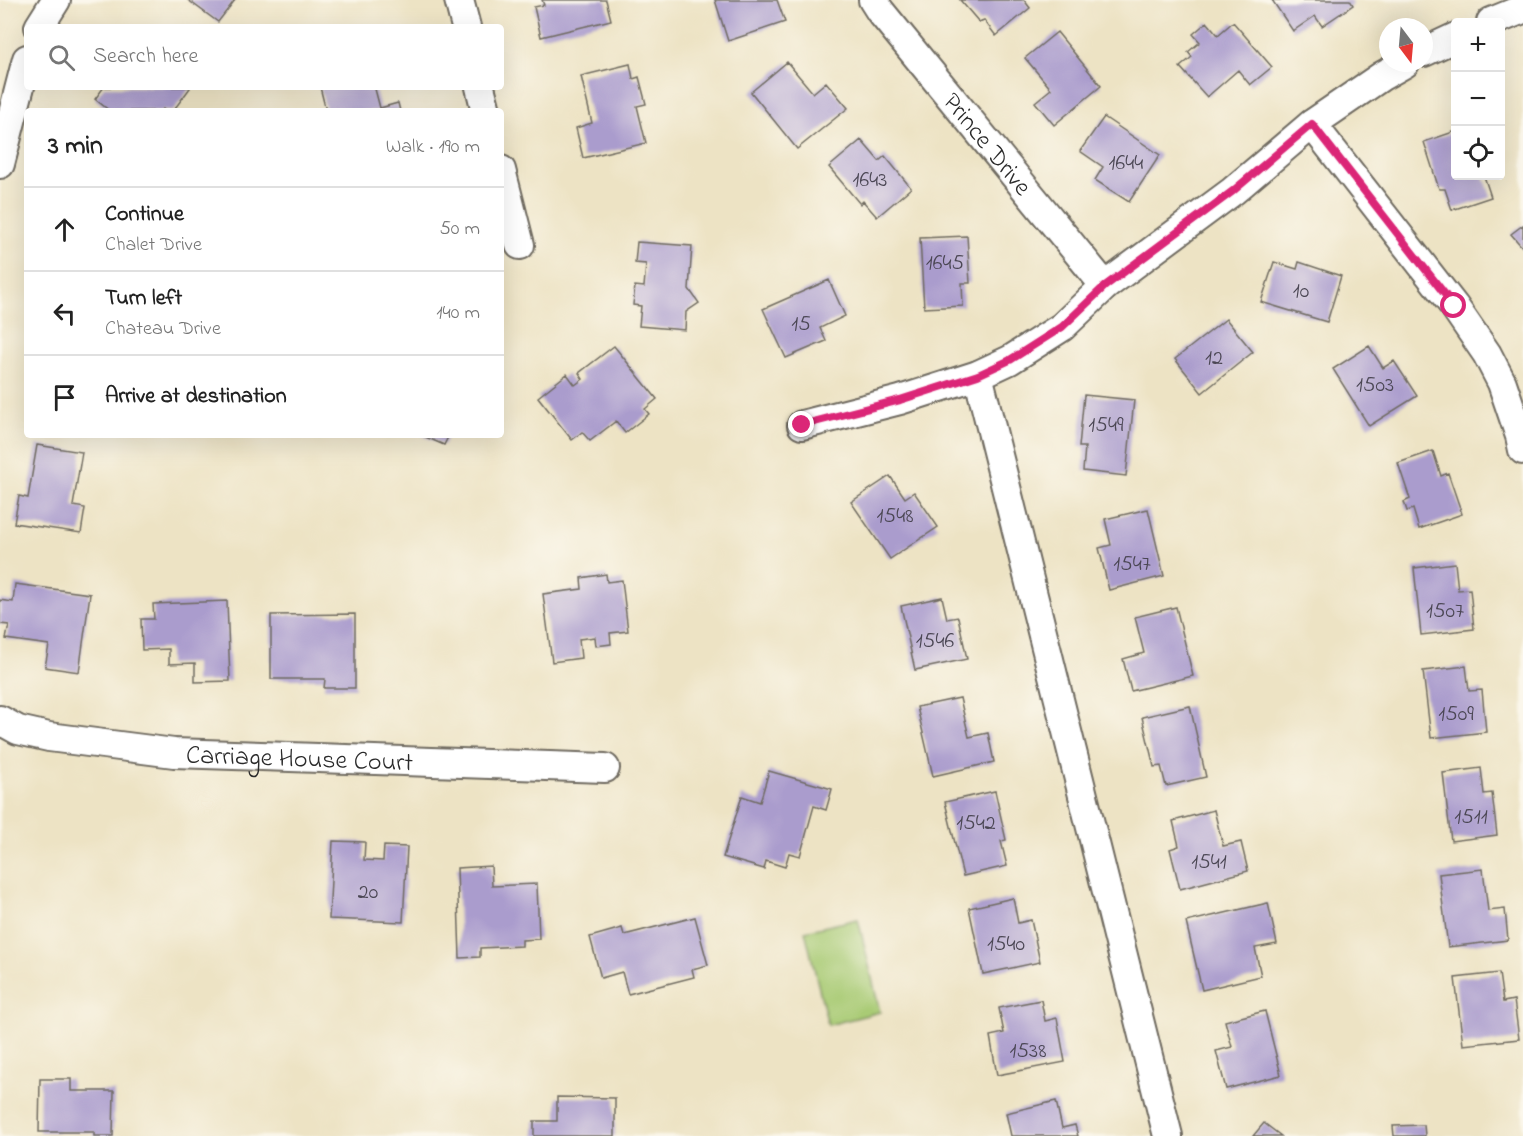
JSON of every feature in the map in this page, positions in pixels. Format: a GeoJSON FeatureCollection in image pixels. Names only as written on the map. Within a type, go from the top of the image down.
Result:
{"type":"FeatureCollection","features":[{"type":"Feature","properties":{"kind":"street"},"geometry":{"type":"LineString","coordinates":[[41,24],[56,0]]}},
{"type":"Feature","properties":{"kind":"street"},"geometry":{"type":"LineString","coordinates":[[459,0],[465,24]]}},
{"type":"Feature","properties":{"kind":"street","name":"Prince Drive"},"geometry":{"type":"LineString","coordinates":[[873,0],[1105,286]]}},
{"type":"Feature","properties":{"kind":"street"},"geometry":{"type":"LineString","coordinates":[[1501,18],[1523,9]]}},
{"type":"Feature","properties":{"kind":"street"},"geometry":{"type":"LineString","coordinates":[[1433,48],[1451,40]]}},
{"type":"Feature","properties":{"kind":"street"},"geometry":{"type":"LineString","coordinates":[[0,164],[24,71]]}},
{"type":"Feature","properties":{"kind":"street"},"geometry":{"type":"LineString","coordinates":[[802,425],[900,400],[978,375],[1010,360],[1062,327],[1105,286],[1233,191],[1312,124],[1389,72]]}},
{"type":"Feature","properties":{"kind":"street"},"geometry":{"type":"LineString","coordinates":[[481,90],[485,108]]}},
{"type":"Feature","properties":{"kind":"street"},"geometry":{"type":"LineString","coordinates":[[1312,124],[1454,306],[1487,354],[1502,383],[1523,450]]}},
{"type":"Feature","properties":{"kind":"street"},"geometry":{"type":"LineString","coordinates":[[504,182],[520,245]]}},
{"type":"Feature","properties":{"kind":"street"},"geometry":{"type":"LineString","coordinates":[[978,375],[1168,1136]]}},
{"type":"Feature","properties":{"kind":"street","name":"Carriage House Court"},"geometry":{"type":"LineString","coordinates":[[0,720],[18,730],[49,737],[174,753],[605,768]]}},
{"type":"Feature","properties":{"kind":"green space"},"geometry":{"type":"Polygon","coordinates":[[[858,919],[880,1012],[828,1025],[805,931],[858,919]]]}},
{"type":"Feature","properties":{"kind":"building"},"geometry":{"type":"Polygon","coordinates":[[[188,0],[235,0],[218,22],[188,0]]]}},
{"type":"Feature","properties":{"kind":"building"},"geometry":{"type":"Polygon","coordinates":[[[542,0],[606,0],[611,20],[541,37],[534,7],[544,5],[542,0]]]}},
{"type":"Feature","properties":{"kind":"building"},"geometry":{"type":"Polygon","coordinates":[[[715,0],[777,0],[785,22],[728,41],[715,0]]]}},
{"type":"Feature","properties":{"kind":"building"},"geometry":{"type":"Polygon","coordinates":[[[960,0],[1024,0],[1030,8],[996,36],[984,20],[979,22],[960,0]]]}},
{"type":"Feature","properties":{"kind":"building"},"geometry":{"type":"Polygon","coordinates":[[[1272,0],[1350,0],[1353,5],[1322,26],[1315,16],[1293,31],[1272,0]]]}},
{"type":"Feature","properties":{"kind":"building"},"geometry":{"type":"Polygon","coordinates":[[[1207,22],[1218,35],[1233,22],[1272,67],[1250,85],[1238,70],[1207,97],[1180,67],[1192,57],[1188,52],[1200,42],[1193,34],[1207,22]]]}},
{"type":"Feature","properties":{"kind":"building"},"geometry":{"type":"Polygon","coordinates":[[[1057,32],[1101,86],[1054,125],[1035,102],[1051,89],[1025,58],[1057,32]]]}},
{"type":"Feature","properties":{"kind":"building"},"geometry":{"type":"Polygon","coordinates":[[[787,62],[813,93],[826,82],[848,108],[797,149],[751,92],[787,62]]]}},
{"type":"Feature","properties":{"kind":"building"},"geometry":{"type":"Polygon","coordinates":[[[630,64],[633,79],[639,77],[646,104],[637,106],[646,143],[583,158],[576,128],[592,123],[581,76],[630,64]]]}},
{"type":"Feature","properties":{"kind":"building"},"geometry":{"type":"Polygon","coordinates":[[[102,90],[189,90],[175,108],[106,108],[95,99],[102,90]]]}},
{"type":"Feature","properties":{"kind":"building"},"geometry":{"type":"Polygon","coordinates":[[[321,90],[375,90],[380,108],[325,108],[321,90]]]}},
{"type":"Feature","properties":{"kind":"building"},"geometry":{"type":"Polygon","coordinates":[[[398,103],[399,108],[380,108],[398,103]]]}},
{"type":"Feature","properties":{"kind":"building"},"geometry":{"type":"Polygon","coordinates":[[[1104,117],[1160,155],[1129,202],[1095,180],[1103,167],[1080,151],[1104,117]]]}},
{"type":"Feature","properties":{"kind":"building"},"geometry":{"type":"Polygon","coordinates":[[[1451,133],[1451,180],[1485,180],[1491,197],[1452,210],[1445,189],[1439,189],[1424,142],[1451,133]]]}},
{"type":"Feature","properties":{"kind":"building"},"geometry":{"type":"Polygon","coordinates":[[[861,140],[879,161],[885,156],[911,188],[877,217],[863,201],[860,204],[829,167],[861,140]]]}},
{"type":"Feature","properties":{"kind":"building"},"geometry":{"type":"Polygon","coordinates":[[[1523,225],[1523,248],[1511,234],[1523,225]]]}},
{"type":"Feature","properties":{"kind":"building"},"geometry":{"type":"Polygon","coordinates":[[[967,236],[970,283],[962,283],[963,306],[924,308],[920,238],[967,236]]]}},
{"type":"Feature","properties":{"kind":"building"},"geometry":{"type":"Polygon","coordinates":[[[637,242],[692,246],[689,289],[699,303],[686,312],[685,330],[639,326],[641,306],[633,305],[635,286],[644,287],[646,264],[635,263],[637,242]]]}},
{"type":"Feature","properties":{"kind":"building"},"geometry":{"type":"Polygon","coordinates":[[[1274,262],[1297,269],[1299,262],[1341,276],[1327,322],[1261,302],[1274,262]]]}},
{"type":"Feature","properties":{"kind":"building"},"geometry":{"type":"Polygon","coordinates":[[[829,280],[845,316],[820,328],[826,341],[786,358],[763,309],[829,280]]]}},
{"type":"Feature","properties":{"kind":"building"},"geometry":{"type":"Polygon","coordinates":[[[1226,319],[1253,352],[1202,393],[1175,359],[1226,319]]]}},
{"type":"Feature","properties":{"kind":"building"},"geometry":{"type":"Polygon","coordinates":[[[614,346],[657,399],[645,409],[649,414],[625,433],[616,421],[590,441],[582,432],[572,440],[538,397],[567,374],[575,385],[583,379],[579,373],[614,346]]]}},
{"type":"Feature","properties":{"kind":"building"},"geometry":{"type":"Polygon","coordinates":[[[1369,346],[1383,368],[1394,361],[1417,396],[1369,426],[1333,369],[1369,346]]]}},
{"type":"Feature","properties":{"kind":"building"},"geometry":{"type":"Polygon","coordinates":[[[1084,395],[1134,400],[1126,476],[1083,471],[1085,447],[1079,447],[1084,395]]]}},
{"type":"Feature","properties":{"kind":"building"},"geometry":{"type":"Polygon","coordinates":[[[428,438],[448,438],[444,445],[428,438]]]}},
{"type":"Feature","properties":{"kind":"building"},"geometry":{"type":"Polygon","coordinates":[[[37,445],[82,452],[73,506],[85,508],[81,533],[14,523],[19,496],[28,498],[37,445]]]}},
{"type":"Feature","properties":{"kind":"building"},"geometry":{"type":"Polygon","coordinates":[[[1433,451],[1441,476],[1448,473],[1462,514],[1419,529],[1413,509],[1407,511],[1404,502],[1410,499],[1398,463],[1433,451]]]}},
{"type":"Feature","properties":{"kind":"building"},"geometry":{"type":"Polygon","coordinates":[[[890,476],[905,498],[914,492],[938,527],[890,559],[851,502],[890,476]]]}},
{"type":"Feature","properties":{"kind":"building"},"geometry":{"type":"Polygon","coordinates":[[[1148,509],[1164,576],[1109,590],[1099,548],[1111,545],[1105,519],[1148,509]]]}},
{"type":"Feature","properties":{"kind":"building"},"geometry":{"type":"Polygon","coordinates":[[[1455,563],[1458,590],[1470,589],[1474,629],[1421,635],[1414,568],[1455,563]]]}},
{"type":"Feature","properties":{"kind":"building"},"geometry":{"type":"Polygon","coordinates":[[[606,574],[607,582],[622,580],[628,631],[610,633],[611,644],[596,646],[595,637],[579,639],[581,658],[552,662],[543,594],[582,589],[581,578],[606,574]]]}},
{"type":"Feature","properties":{"kind":"building"},"geometry":{"type":"Polygon","coordinates":[[[15,584],[90,594],[79,672],[45,667],[49,645],[6,639],[9,625],[0,624],[0,600],[13,602],[15,584]]]}},
{"type":"Feature","properties":{"kind":"building"},"geometry":{"type":"Polygon","coordinates":[[[942,597],[947,619],[958,617],[967,659],[915,670],[901,606],[942,597]]]}},
{"type":"Feature","properties":{"kind":"building"},"geometry":{"type":"Polygon","coordinates":[[[227,601],[230,681],[195,682],[195,663],[169,664],[169,649],[142,650],[141,619],[154,619],[153,604],[227,601]]]}},
{"type":"Feature","properties":{"kind":"building"},"geometry":{"type":"Polygon","coordinates":[[[1176,607],[1193,676],[1131,691],[1123,659],[1144,653],[1135,617],[1176,607]]]}},
{"type":"Feature","properties":{"kind":"building"},"geometry":{"type":"Polygon","coordinates":[[[355,614],[355,688],[324,688],[325,679],[271,679],[271,615],[355,614]]]}},
{"type":"Feature","properties":{"kind":"building"},"geometry":{"type":"Polygon","coordinates":[[[1466,666],[1469,691],[1482,690],[1486,732],[1431,738],[1423,671],[1466,666]]]}},
{"type":"Feature","properties":{"kind":"building"},"geometry":{"type":"Polygon","coordinates":[[[960,698],[969,737],[988,733],[994,762],[933,776],[917,707],[960,698]]]}},
{"type":"Feature","properties":{"kind":"building"},"geometry":{"type":"Polygon","coordinates":[[[1190,706],[1206,777],[1166,786],[1161,766],[1154,767],[1142,717],[1190,706]]]}},
{"type":"Feature","properties":{"kind":"building"},"geometry":{"type":"Polygon","coordinates":[[[1481,768],[1484,794],[1492,793],[1497,835],[1451,841],[1443,773],[1481,768]]]}},
{"type":"Feature","properties":{"kind":"building"},"geometry":{"type":"Polygon","coordinates":[[[769,771],[832,789],[826,810],[814,806],[800,856],[789,853],[785,867],[766,861],[764,869],[723,857],[742,796],[760,802],[769,771]]]}},
{"type":"Feature","properties":{"kind":"building"},"geometry":{"type":"Polygon","coordinates":[[[995,791],[1006,840],[1001,841],[1007,866],[963,876],[945,802],[995,791]]]}},
{"type":"Feature","properties":{"kind":"building"},"geometry":{"type":"Polygon","coordinates":[[[1214,810],[1223,846],[1241,842],[1248,871],[1180,889],[1170,849],[1179,846],[1173,821],[1214,810]]]}},
{"type":"Feature","properties":{"kind":"building"},"geometry":{"type":"Polygon","coordinates":[[[333,841],[365,842],[364,860],[383,861],[384,846],[407,847],[403,922],[329,919],[333,841]]]}},
{"type":"Feature","properties":{"kind":"building"},"geometry":{"type":"Polygon","coordinates":[[[491,866],[492,886],[537,884],[539,939],[522,940],[522,946],[480,948],[480,957],[460,958],[457,868],[491,866]]]}},
{"type":"Feature","properties":{"kind":"building"},"geometry":{"type":"Polygon","coordinates":[[[1483,869],[1488,911],[1505,909],[1508,940],[1448,947],[1439,874],[1483,869]]]}},
{"type":"Feature","properties":{"kind":"building"},"geometry":{"type":"Polygon","coordinates":[[[1013,898],[1018,923],[1031,920],[1040,962],[983,974],[969,908],[1013,898]]]}},
{"type":"Feature","properties":{"kind":"building"},"geometry":{"type":"Polygon","coordinates":[[[1268,903],[1277,944],[1255,948],[1261,976],[1202,990],[1186,922],[1268,903]]]}},
{"type":"Feature","properties":{"kind":"building"},"geometry":{"type":"Polygon","coordinates":[[[695,917],[708,965],[692,969],[694,977],[628,994],[622,972],[601,978],[590,937],[622,928],[624,935],[695,917]]]}},
{"type":"Feature","properties":{"kind":"building"},"geometry":{"type":"Polygon","coordinates":[[[1499,973],[1503,1002],[1514,1000],[1519,1039],[1463,1045],[1455,978],[1499,973]]]}},
{"type":"Feature","properties":{"kind":"building"},"geometry":{"type":"Polygon","coordinates":[[[1041,1000],[1045,1021],[1057,1018],[1065,1062],[997,1075],[990,1036],[1004,1033],[999,1008],[1041,1000]]]}},
{"type":"Feature","properties":{"kind":"building"},"geometry":{"type":"Polygon","coordinates":[[[1265,1011],[1281,1075],[1226,1089],[1216,1051],[1232,1047],[1225,1021],[1265,1011]]]}},
{"type":"Feature","properties":{"kind":"building"},"geometry":{"type":"Polygon","coordinates":[[[40,1079],[71,1079],[71,1091],[114,1091],[113,1136],[94,1136],[94,1132],[39,1132],[40,1079]]]}},
{"type":"Feature","properties":{"kind":"building"},"geometry":{"type":"Polygon","coordinates":[[[557,1097],[615,1098],[615,1136],[534,1136],[534,1121],[557,1121],[557,1097]]]}},
{"type":"Feature","properties":{"kind":"building"},"geometry":{"type":"Polygon","coordinates":[[[1056,1101],[1062,1128],[1075,1125],[1078,1136],[1011,1136],[1006,1113],[1056,1101]]]}},
{"type":"Feature","properties":{"kind":"building"},"geometry":{"type":"Polygon","coordinates":[[[1264,1123],[1281,1136],[1253,1136],[1264,1123]]]}},
{"type":"Feature","properties":{"kind":"building"},"geometry":{"type":"Polygon","coordinates":[[[1424,1125],[1425,1136],[1394,1136],[1393,1126],[1424,1125]]]}},
{"type":"Feature","properties":{"kind":"route"},"geometry":{"type":"LineString","coordinates":[[802,425],[900,400],[978,375],[1010,360],[1062,327],[1105,286],[1233,191],[1312,124],[1454,306]]}}]}
